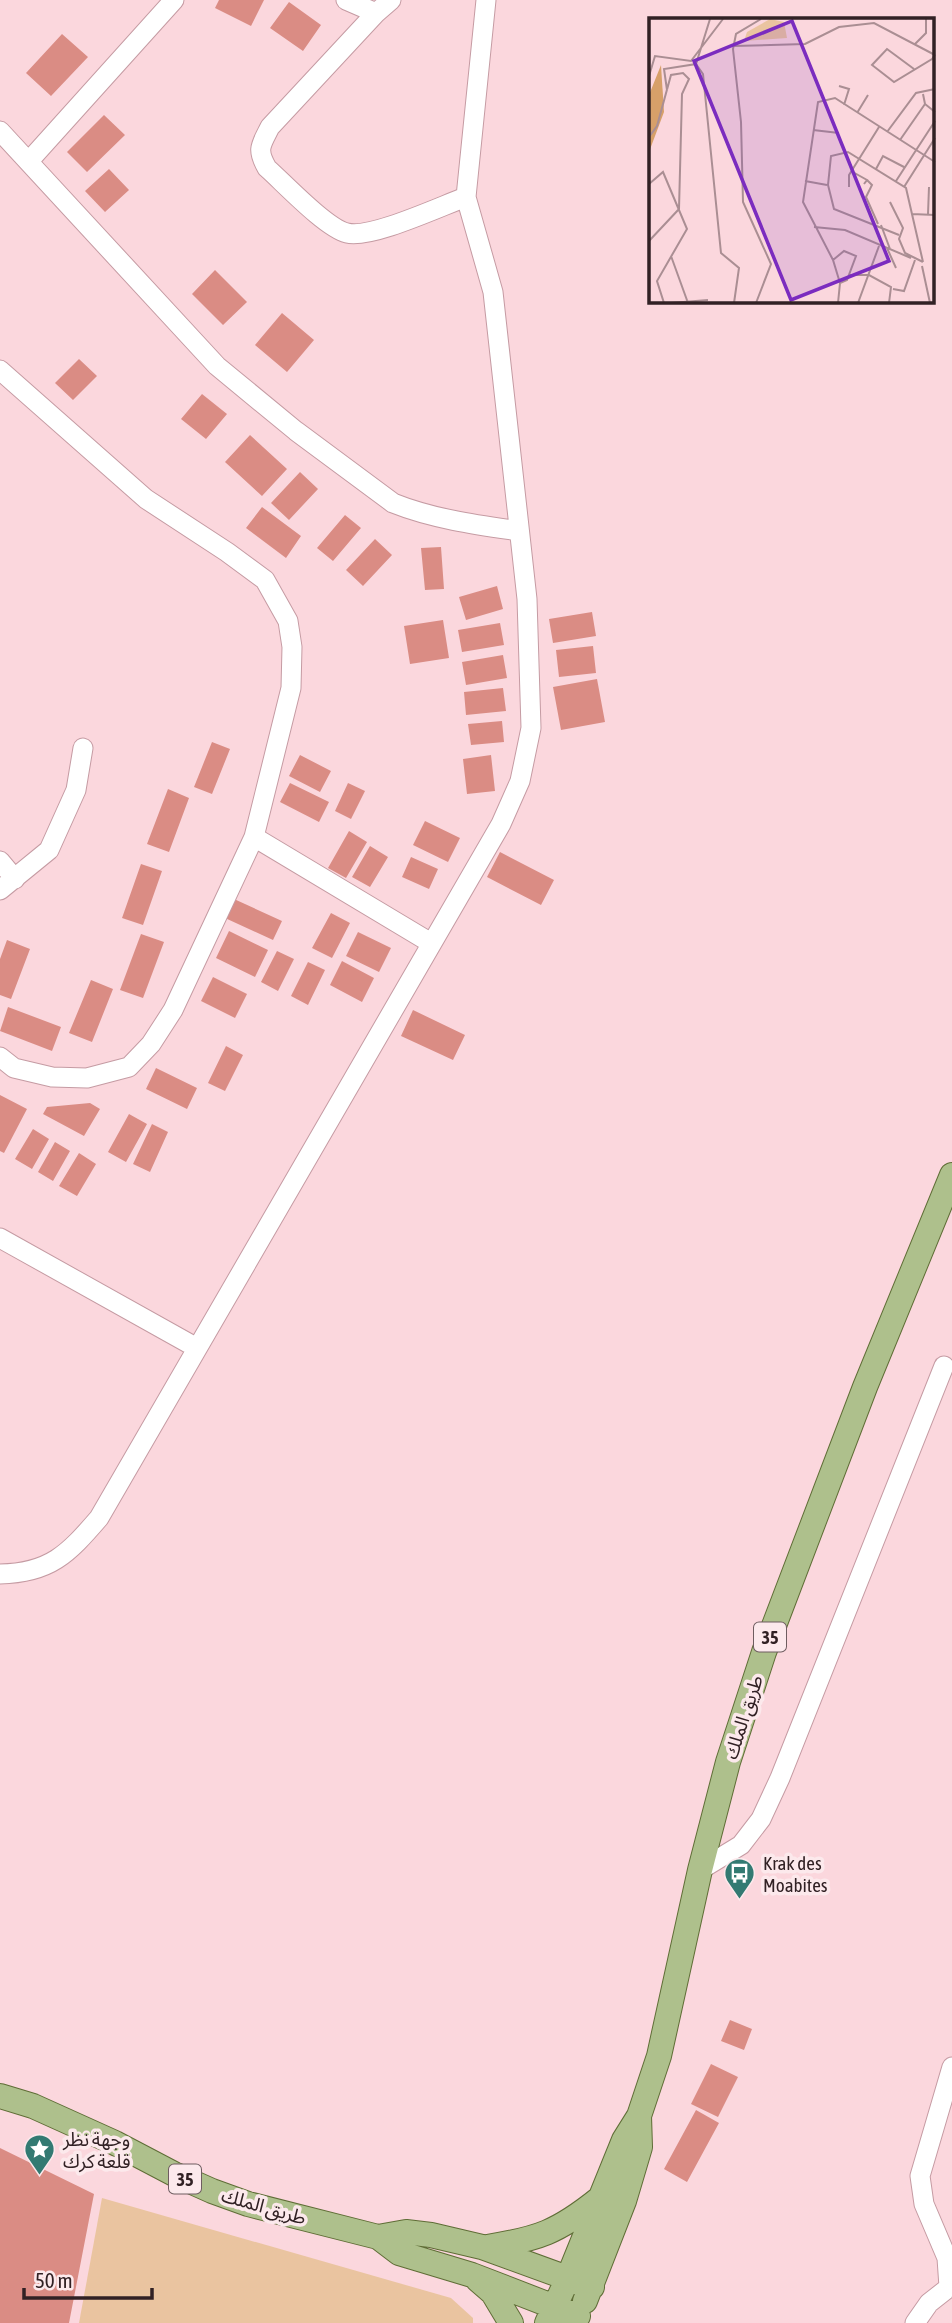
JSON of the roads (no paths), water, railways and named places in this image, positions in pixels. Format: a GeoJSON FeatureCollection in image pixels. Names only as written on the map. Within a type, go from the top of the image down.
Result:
{"type":"FeatureCollection","features":[{"type":"Feature","properties":{"kind":"main road","name":"طريق الملك"},"geometry":{"type":"LineString","coordinates":[[551,2314],[624,2140],[639,2116],[659,2056],[700,1870],[728,1762],[764,1653],[865,1387],[952,1175]]}},
{"type":"Feature","properties":{"kind":"main road","name":"طريق الملك"},"geometry":{"type":"LineString","coordinates":[[0,2096],[33,2106],[212,2191],[248,2204],[378,2237],[399,2253],[472,2275],[551,2314],[577,2320],[624,2201],[640,2147],[639,2116]]}},
{"type":"Feature","properties":{"kind":"main road"},"geometry":{"type":"LineString","coordinates":[[482,2247],[524,2241],[552,2232],[578,2216],[599,2198]]}},
{"type":"Feature","properties":{"kind":"main road","name":"طريق الملك"},"geometry":{"type":"LineString","coordinates":[[378,2237],[406,2232],[482,2247],[592,2287]]}},
{"type":"Feature","properties":{"kind":"main road"},"geometry":{"type":"LineString","coordinates":[[472,2275],[493,2293],[511,2323]]}},
{"type":"Feature","properties":{"kind":"street"},"geometry":{"type":"LineString","coordinates":[[29,161],[174,0]]}},
{"type":"Feature","properties":{"kind":"street"},"geometry":{"type":"LineString","coordinates":[[346,0],[383,6]]}},
{"type":"Feature","properties":{"kind":"street"},"geometry":{"type":"LineString","coordinates":[[0,1574],[20,1574],[56,1562],[99,1518],[501,824],[520,781],[531,728],[527,599],[493,292],[466,197],[486,0]]}},
{"type":"Feature","properties":{"kind":"street"},"geometry":{"type":"LineString","coordinates":[[383,6],[270,127],[260,146],[260,156],[267,168],[321,217],[347,234],[396,224],[466,197]]}},
{"type":"Feature","properties":{"kind":"street"},"geometry":{"type":"LineString","coordinates":[[0,131],[217,366],[317,447],[393,503],[470,524],[519,531]]}},
{"type":"Feature","properties":{"kind":"street"},"geometry":{"type":"LineString","coordinates":[[0,370],[146,499],[228,552],[265,580],[288,621],[292,647],[290,688],[254,837],[173,1010],[151,1044],[129,1067],[87,1078],[52,1077],[15,1068],[0,1057]]}},
{"type":"Feature","properties":{"kind":"street"},"geometry":{"type":"LineString","coordinates":[[0,861],[7,885],[49,850],[76,790],[83,748]]}},
{"type":"Feature","properties":{"kind":"street"},"geometry":{"type":"LineString","coordinates":[[254,837],[432,943]]}},
{"type":"Feature","properties":{"kind":"street"},"geometry":{"type":"LineString","coordinates":[[0,1238],[197,1348]]}},
{"type":"Feature","properties":{"kind":"street"},"geometry":{"type":"LineString","coordinates":[[700,1870],[741,1845],[761,1819],[944,1366]]}},
{"type":"Feature","properties":{"kind":"street"},"geometry":{"type":"LineString","coordinates":[[915,2323],[929,2303],[951,2286],[947,2258],[924,2204],[920,2176],[952,2067]]}},
{"type":"Feature","properties":{"kind":"place","name":"Krak des Moabites"},"geometry":{"type":"Point","coordinates":[740,1901]}},
{"type":"Feature","properties":{"kind":"place","name":"وجهة نظر قلعة كرك"},"geometry":{"type":"Point","coordinates":[40,2177]}}]}
